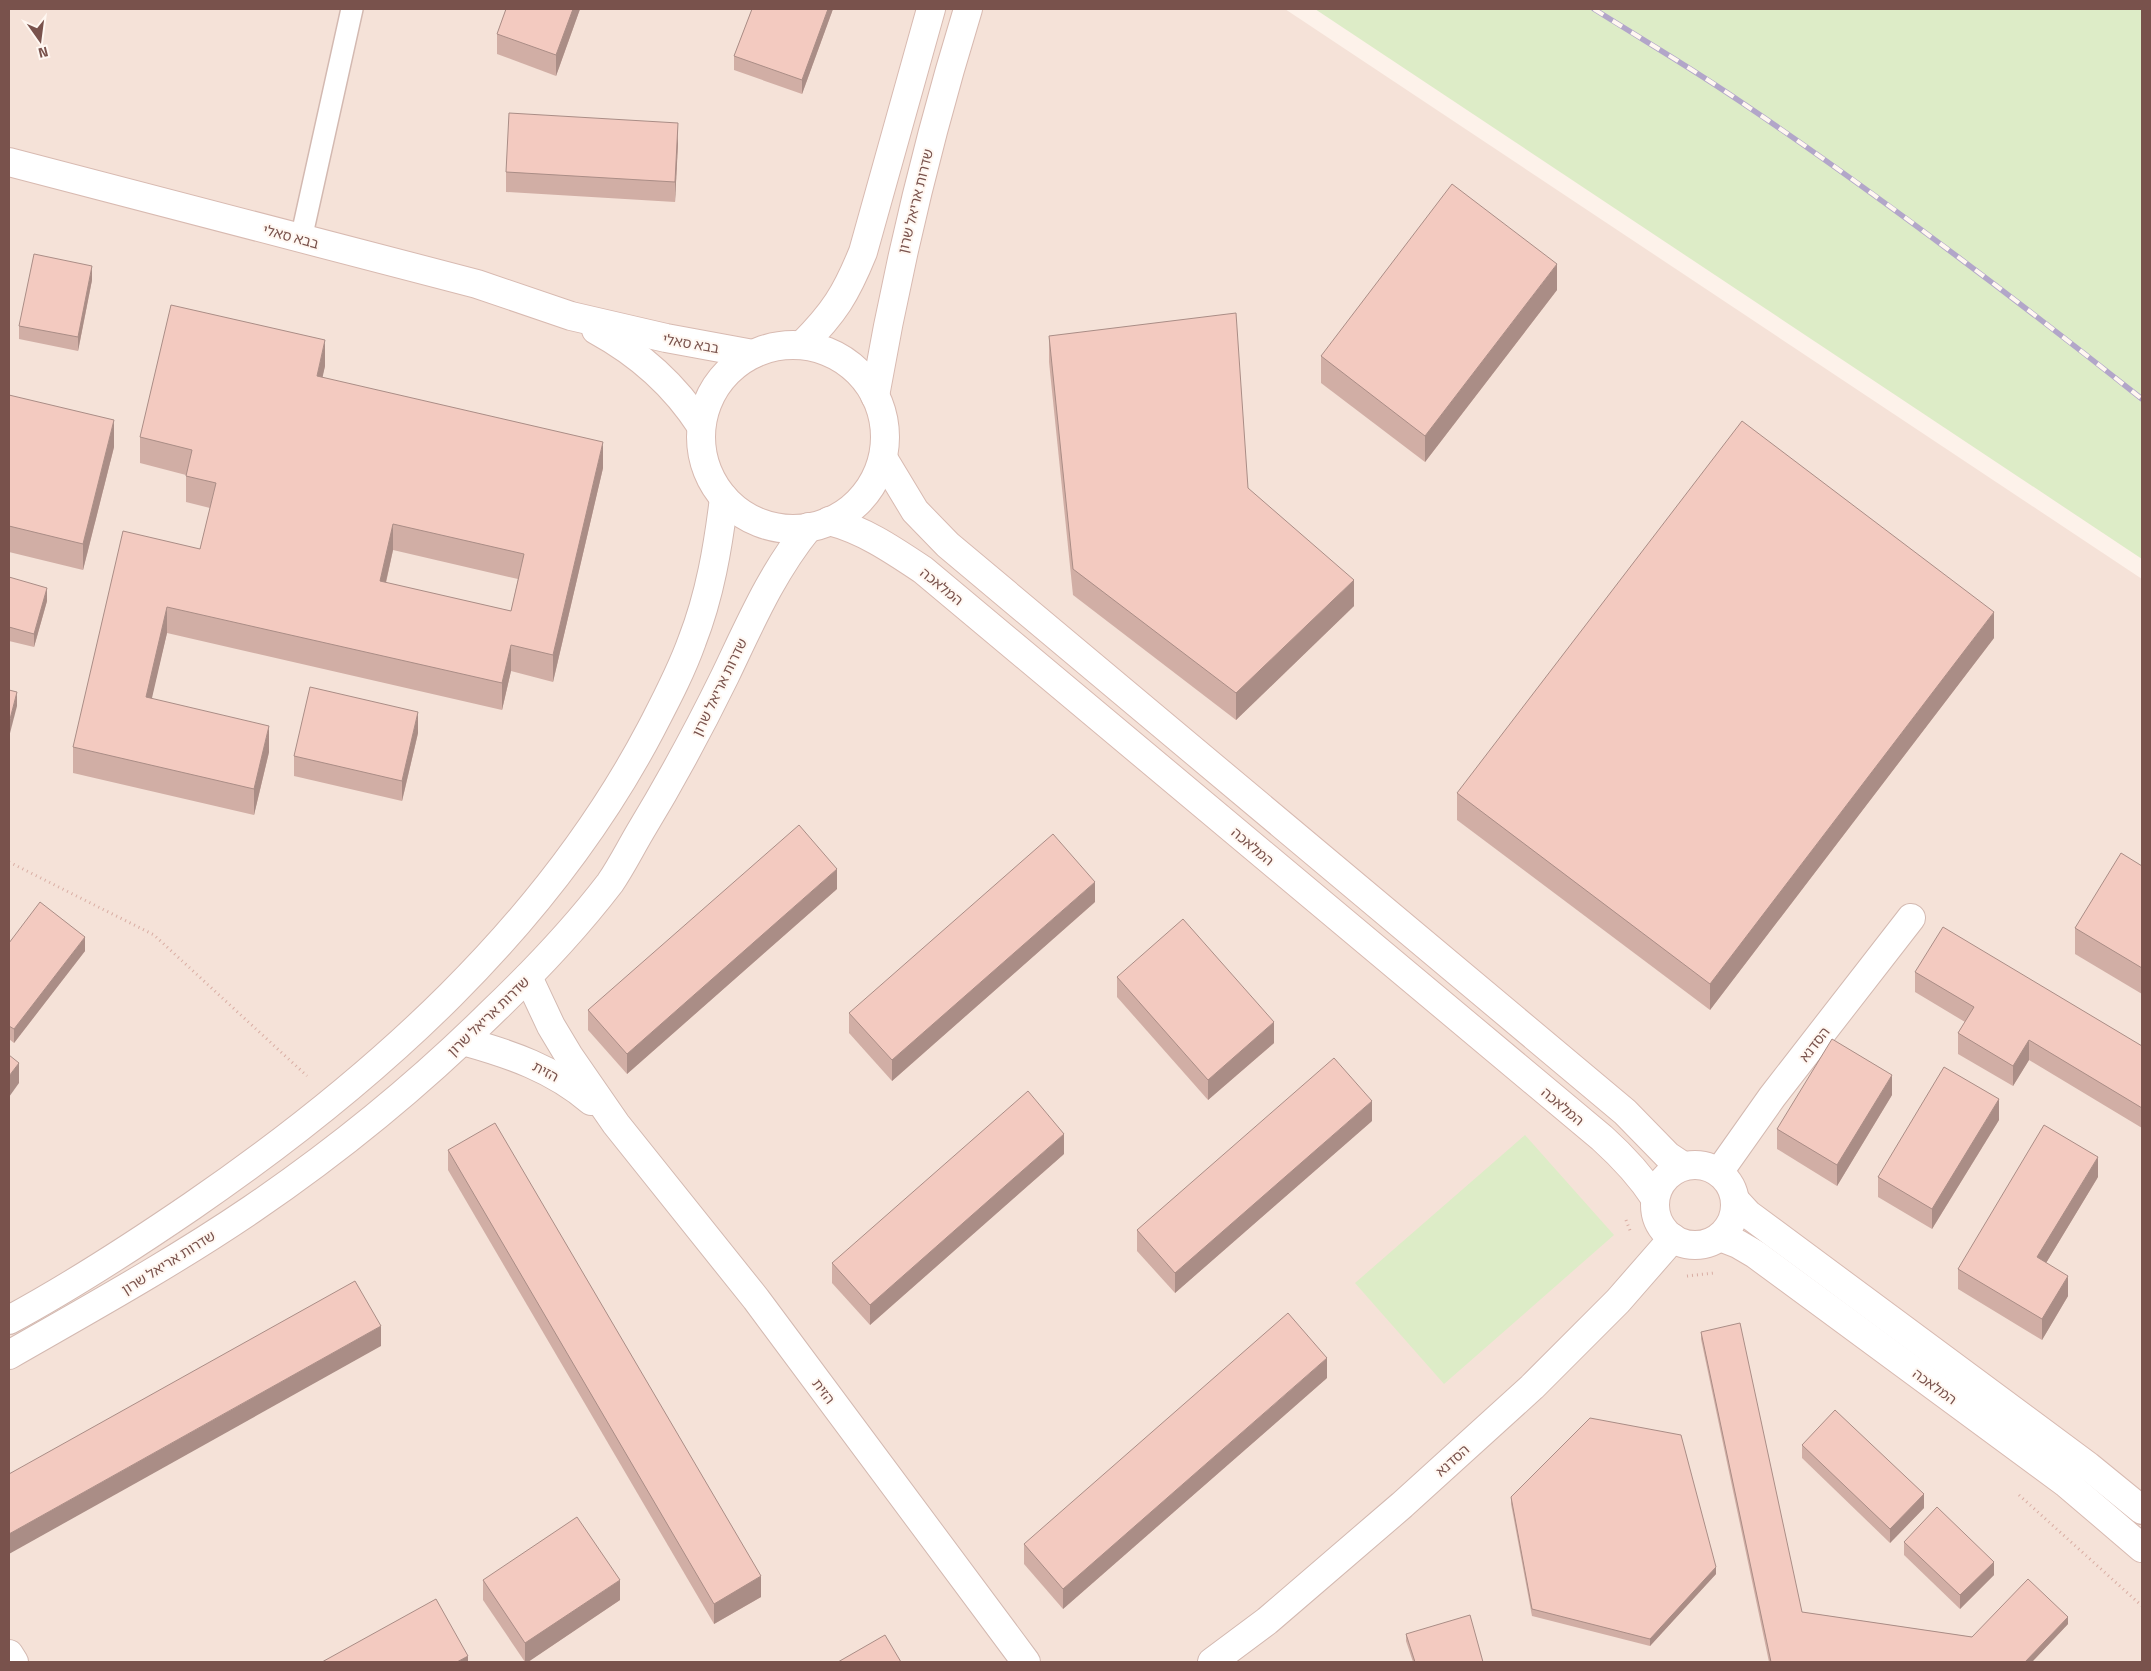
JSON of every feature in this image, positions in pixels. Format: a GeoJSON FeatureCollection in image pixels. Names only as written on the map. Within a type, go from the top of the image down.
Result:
{"type":"FeatureCollection","features":[{"type":"Feature","properties":{"kind":"main road"},"geometry":{"type":"LineString","coordinates":[[802,345],[828,319],[849,286],[863,252],[931,9]]}},
{"type":"Feature","properties":{"kind":"main road","name":"שדרות אריאל שרון"},"geometry":{"type":"LineString","coordinates":[[875,396],[896,279],[941,99],[968,9]]}},
{"type":"Feature","properties":{"kind":"main road","name":"בבא סאלי"},"geometry":{"type":"LineString","coordinates":[[9,162],[477,284],[571,316],[666,338],[753,354]]}},
{"type":"Feature","properties":{"kind":"main road","name":"בבא סאלי"},"geometry":{"type":"LineString","coordinates":[[571,316],[644,360],[670,384],[687,404],[701,426]]}},
{"type":"Feature","properties":{"kind":"main road"},"geometry":{"type":"LineString","coordinates":[[802,345],[823,350],[848,363],[859,373],[875,396],[884,422],[883,458],[868,490],[848,510],[819,524],[782,528],[769,526],[744,516],[715,487],[704,461],[701,447],[701,426],[706,405],[720,380],[741,361],[753,354],[781,346],[802,345]]}},
{"type":"Feature","properties":{"kind":"main road"},"geometry":{"type":"LineString","coordinates":[[883,458],[915,511],[948,545],[1625,1112],[1668,1156],[1683,1166]]}},
{"type":"Feature","properties":{"kind":"main road"},"geometry":{"type":"LineString","coordinates":[[9,1320],[52,1297],[142,1240],[283,1142],[406,1039],[469,976],[536,901],[587,837],[634,762],[673,688],[692,642],[708,592],[717,552],[724,498]]}},
{"type":"Feature","properties":{"kind":"main road","name":"שדרות אריאל שרון"},"geometry":{"type":"LineString","coordinates":[[9,1355],[95,1307],[251,1210],[364,1126],[463,1041],[528,977],[561,942],[611,881],[680,764],[776,572],[819,524]]}},
{"type":"Feature","properties":{"kind":"main road","name":"המלאכה"},"geometry":{"type":"LineString","coordinates":[[819,524],[849,526],[887,546],[923,570],[1602,1138],[1626,1159],[1645,1182],[1655,1198]]}},
{"type":"Feature","properties":{"kind":"main road","name":"הסדנא"},"geometry":{"type":"LineString","coordinates":[[1719,1172],[1772,1097],[1911,918]]}},
{"type":"Feature","properties":{"kind":"main road","name":"הזית"},"geometry":{"type":"LineString","coordinates":[[528,977],[551,1026],[569,1056],[616,1124],[756,1299],[1026,1662]]}},
{"type":"Feature","properties":{"kind":"main road","name":"הזית"},"geometry":{"type":"LineString","coordinates":[[463,1041],[529,1062],[559,1078],[616,1124]]}},
{"type":"Feature","properties":{"kind":"main road"},"geometry":{"type":"LineString","coordinates":[[1696,1164],[1709,1166],[1719,1172],[1730,1183],[1736,1201],[1733,1220],[1720,1237],[1704,1244],[1691,1245],[1673,1238],[1660,1224],[1655,1212],[1655,1198],[1664,1178],[1673,1170],[1696,1164]]}},
{"type":"Feature","properties":{"kind":"main road","name":"המלאכה"},"geometry":{"type":"LineString","coordinates":[[1736,1201],[1748,1214],[2088,1466],[2142,1510]]}},
{"type":"Feature","properties":{"kind":"main road","name":"המלאכה"},"geometry":{"type":"LineString","coordinates":[[1720,1237],[1744,1247],[2067,1484],[2142,1548]]}},
{"type":"Feature","properties":{"kind":"main road","name":"הסדנא"},"geometry":{"type":"LineString","coordinates":[[1212,1662],[1267,1622],[1395,1512],[1532,1387],[1618,1301],[1673,1238]]}},
{"type":"Feature","properties":{"kind":"main road"},"geometry":{"type":"LineString","coordinates":[[9,1654],[14,1662]]}},
{"type":"Feature","properties":{"kind":"lane"},"geometry":{"type":"LineString","coordinates":[[301,239],[352,9]]}},
{"type":"Feature","properties":{"kind":"path"},"geometry":{"type":"LineString","coordinates":[[9,862],[154,935],[333,1101]]}},
{"type":"Feature","properties":{"kind":"shaded area"},"geometry":{"type":"Polygon","coordinates":[[[9,9],[1285,9],[2142,579],[2142,1662],[9,1662],[9,9]]]}},
{"type":"Feature","properties":{"kind":"green space"},"geometry":{"type":"Polygon","coordinates":[[[1315,9],[2142,9],[2142,559],[1315,9]]]}},
{"type":"Feature","properties":{"kind":"green space"},"geometry":{"type":"Polygon","coordinates":[[[1525,1135],[1614,1235],[1444,1384],[1355,1283],[1525,1135]]]}},
{"type":"Feature","properties":{"kind":"building"},"geometry":{"type":"Polygon","coordinates":[[[506,9],[573,9],[556,55],[497,34],[506,9]]]}},
{"type":"Feature","properties":{"kind":"building"},"geometry":{"type":"Polygon","coordinates":[[[752,9],[828,9],[802,80],[734,56],[752,9]]]}},
{"type":"Feature","properties":{"kind":"building"},"geometry":{"type":"Polygon","coordinates":[[[509,113],[678,123],[675,182],[506,172],[509,113]]]}},
{"type":"Feature","properties":{"kind":"building"},"geometry":{"type":"Polygon","coordinates":[[[1452,184],[1557,264],[1425,436],[1321,356],[1452,184]]]}},
{"type":"Feature","properties":{"kind":"building"},"geometry":{"type":"Polygon","coordinates":[[[34,254],[92,266],[78,337],[19,326],[34,254]]]}},
{"type":"Feature","properties":{"kind":"building"},"geometry":{"type":"Polygon","coordinates":[[[171,305],[325,340],[317,376],[603,442],[553,655],[511,645],[502,683],[167,607],[146,697],[269,726],[254,789],[73,747],[123,531],[200,549],[216,483],[186,476],[192,450],[140,437],[171,305]],[[393,524],[380,581],[511,611],[524,554],[393,524]]]}},
{"type":"Feature","properties":{"kind":"building"},"geometry":{"type":"Polygon","coordinates":[[[1236,313],[1248,488],[1354,580],[1236,693],[1073,569],[1049,336],[1236,313]]]}},
{"type":"Feature","properties":{"kind":"building"},"geometry":{"type":"Polygon","coordinates":[[[9,395],[114,420],[83,544],[9,526],[9,395]]]}},
{"type":"Feature","properties":{"kind":"building"},"geometry":{"type":"Polygon","coordinates":[[[1742,421],[1994,612],[1710,984],[1457,793],[1742,421]]]}},
{"type":"Feature","properties":{"kind":"building"},"geometry":{"type":"Polygon","coordinates":[[[9,577],[47,588],[34,634],[9,627],[9,577]]]}},
{"type":"Feature","properties":{"kind":"building"},"geometry":{"type":"Polygon","coordinates":[[[310,687],[418,712],[402,781],[294,756],[310,687]]]}},
{"type":"Feature","properties":{"kind":"building"},"geometry":{"type":"Polygon","coordinates":[[[9,690],[17,692],[9,723],[9,690]]]}},
{"type":"Feature","properties":{"kind":"building"},"geometry":{"type":"Polygon","coordinates":[[[799,825],[837,869],[627,1054],[588,1010],[799,825]]]}},
{"type":"Feature","properties":{"kind":"building"},"geometry":{"type":"Polygon","coordinates":[[[1053,834],[1095,882],[892,1060],[849,1013],[1053,834]]]}},
{"type":"Feature","properties":{"kind":"building"},"geometry":{"type":"Polygon","coordinates":[[[2121,853],[2142,866],[2142,968],[2075,928],[2121,853]]]}},
{"type":"Feature","properties":{"kind":"building"},"geometry":{"type":"Polygon","coordinates":[[[40,902],[85,937],[14,1029],[9,1026],[9,943],[40,902]]]}},
{"type":"Feature","properties":{"kind":"building"},"geometry":{"type":"Polygon","coordinates":[[[1183,919],[1274,1022],[1208,1080],[1117,977],[1183,919]]]}},
{"type":"Feature","properties":{"kind":"building"},"geometry":{"type":"Polygon","coordinates":[[[1943,927],[2142,1046],[2142,1108],[2029,1040],[2013,1066],[1958,1033],[1974,1007],[1915,972],[1943,927]]]}},
{"type":"Feature","properties":{"kind":"building"},"geometry":{"type":"Polygon","coordinates":[[[1832,1039],[1892,1075],[1837,1165],[1777,1129],[1832,1039]]]}},
{"type":"Feature","properties":{"kind":"building"},"geometry":{"type":"Polygon","coordinates":[[[9,1055],[19,1063],[9,1076],[9,1055]]]}},
{"type":"Feature","properties":{"kind":"building"},"geometry":{"type":"Polygon","coordinates":[[[1334,1058],[1372,1101],[1175,1273],[1137,1230],[1334,1058]]]}},
{"type":"Feature","properties":{"kind":"building"},"geometry":{"type":"Polygon","coordinates":[[[1944,1067],[1999,1099],[1932,1209],[1878,1177],[1944,1067]]]}},
{"type":"Feature","properties":{"kind":"building"},"geometry":{"type":"Polygon","coordinates":[[[1028,1091],[1064,1134],[870,1305],[832,1263],[1028,1091]]]}},
{"type":"Feature","properties":{"kind":"building"},"geometry":{"type":"Polygon","coordinates":[[[495,1123],[761,1576],[714,1604],[448,1150],[495,1123]]]}},
{"type":"Feature","properties":{"kind":"building"},"geometry":{"type":"Polygon","coordinates":[[[2044,1125],[2098,1157],[2037,1257],[2068,1276],[2042,1319],[1958,1269],[2044,1125]]]}},
{"type":"Feature","properties":{"kind":"building"},"geometry":{"type":"Polygon","coordinates":[[[355,1281],[381,1326],[9,1534],[9,1474],[355,1281]]]}},
{"type":"Feature","properties":{"kind":"building"},"geometry":{"type":"Polygon","coordinates":[[[1288,1313],[1327,1358],[1063,1589],[1024,1544],[1288,1313]]]}},
{"type":"Feature","properties":{"kind":"building"},"geometry":{"type":"Polygon","coordinates":[[[1740,1323],[1802,1612],[1972,1637],[2028,1579],[2068,1617],[2025,1662],[1771,1662],[1701,1332],[1740,1323]]]}},
{"type":"Feature","properties":{"kind":"building"},"geometry":{"type":"Polygon","coordinates":[[[1835,1410],[1924,1494],[1890,1529],[1802,1445],[1835,1410]]]}},
{"type":"Feature","properties":{"kind":"building"},"geometry":{"type":"Polygon","coordinates":[[[1590,1418],[1681,1435],[1716,1567],[1650,1639],[1532,1609],[1511,1497],[1590,1418]]]}},
{"type":"Feature","properties":{"kind":"building"},"geometry":{"type":"Polygon","coordinates":[[[1937,1507],[1994,1562],[1960,1595],[1904,1542],[1937,1507]]]}},
{"type":"Feature","properties":{"kind":"building"},"geometry":{"type":"Polygon","coordinates":[[[577,1517],[620,1580],[525,1643],[483,1580],[577,1517]]]}},
{"type":"Feature","properties":{"kind":"building"},"geometry":{"type":"Polygon","coordinates":[[[436,1599],[468,1656],[457,1662],[322,1662],[436,1599]]]}},
{"type":"Feature","properties":{"kind":"building"},"geometry":{"type":"Polygon","coordinates":[[[1470,1615],[1483,1662],[1415,1662],[1406,1634],[1470,1615]]]}},
{"type":"Feature","properties":{"kind":"building"},"geometry":{"type":"Polygon","coordinates":[[[885,1635],[901,1662],[838,1662],[885,1635]]]}},
{"type":"Feature","properties":{"kind":"railway"},"geometry":{"type":"LineString","coordinates":[[1594,9],[1723,90],[1844,173],[1994,284],[2142,399]]}}]}
